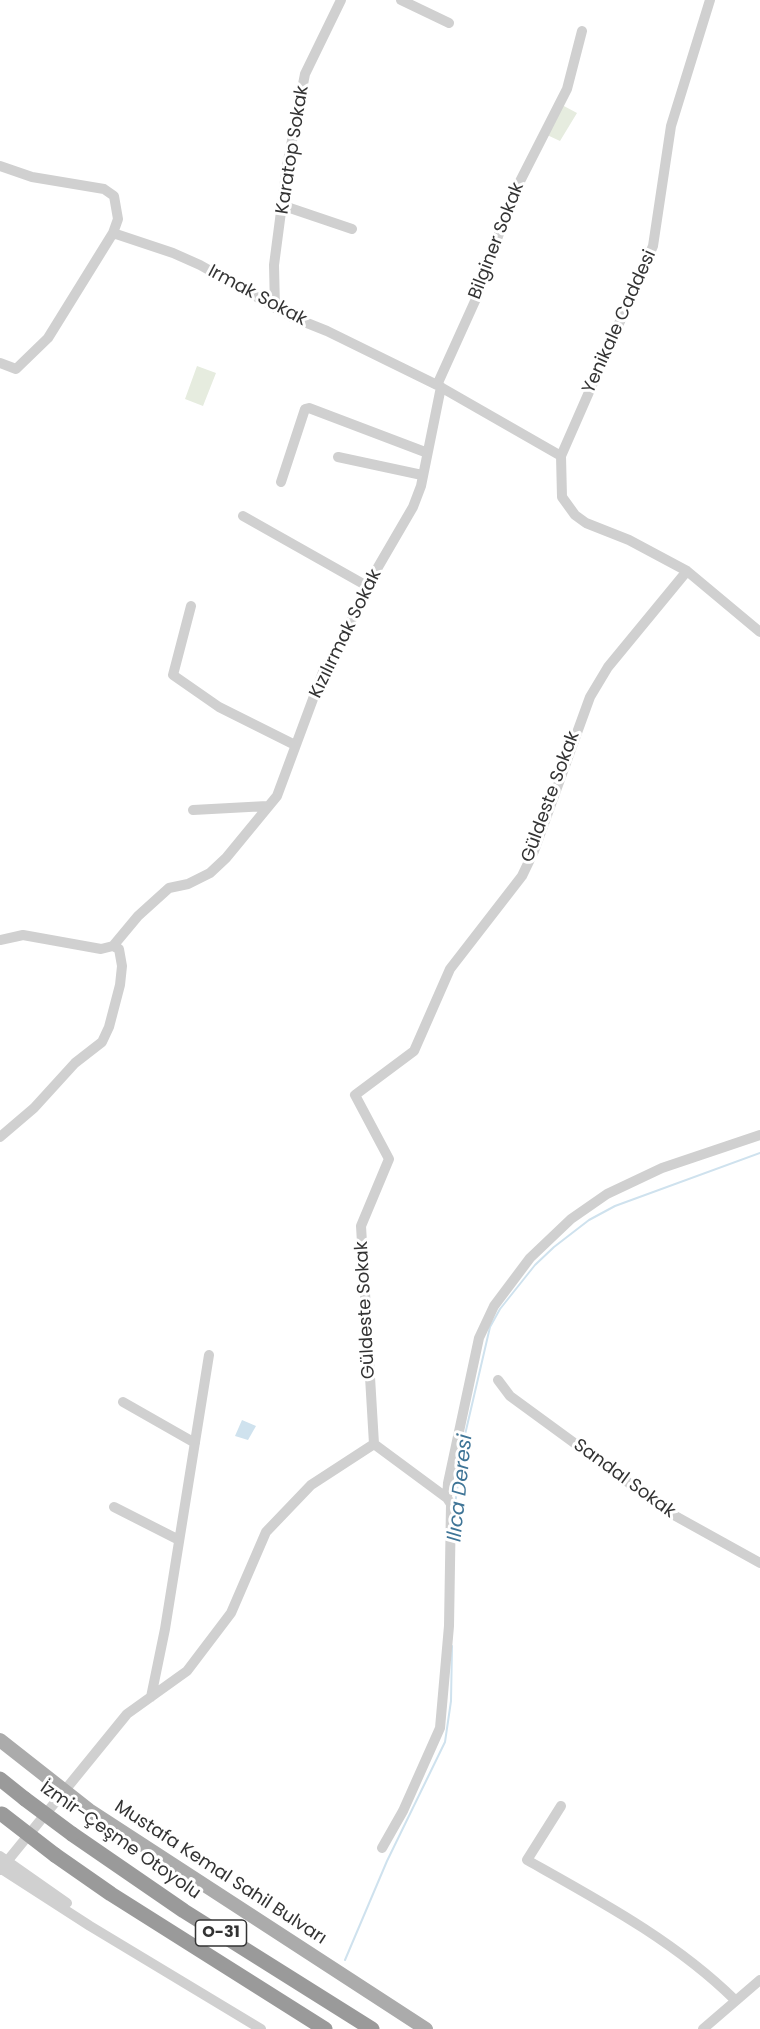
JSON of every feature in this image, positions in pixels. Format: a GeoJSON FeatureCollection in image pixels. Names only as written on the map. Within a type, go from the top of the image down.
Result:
{"type":"FeatureCollection","features":[{"type":"Feature","properties":{"kind":"highway","name":"İzmir-Çeşme Otoyolu"},"geometry":{"type":"LineString","coordinates":[[0,1779],[72,1834],[165,1898],[372,2029]]}},
{"type":"Feature","properties":{"kind":"highway","name":"O-31"},"geometry":{"type":"LineString","coordinates":[[1,1813],[55,1855],[111,1894],[325,2029]]}},
{"type":"Feature","properties":{"kind":"main road","name":"Mustafa Kemal Sahil Bulvarı"},"geometry":{"type":"LineString","coordinates":[[0,1740],[63,1790],[426,2029]]}},
{"type":"Feature","properties":{"kind":"street","name":"Karatop Sokak"},"geometry":{"type":"LineString","coordinates":[[275,308],[274,265],[284,206],[287,166],[305,74],[341,0]]}},
{"type":"Feature","properties":{"kind":"street"},"geometry":{"type":"LineString","coordinates":[[401,0],[449,23]]}},
{"type":"Feature","properties":{"kind":"street","name":"Yenikale Caddesi"},"geometry":{"type":"LineString","coordinates":[[710,0],[671,126],[653,246],[561,456],[562,497],[575,515],[687,571],[760,632]]}},
{"type":"Feature","properties":{"kind":"street","name":"Bilginer Sokak"},"geometry":{"type":"LineString","coordinates":[[439,386],[475,301],[512,197],[567,89],[582,31]]}},
{"type":"Feature","properties":{"kind":"street"},"geometry":{"type":"LineString","coordinates":[[0,166],[32,177],[104,189],[114,196],[118,219],[113,233],[48,338],[16,369],[0,363]]}},
{"type":"Feature","properties":{"kind":"street"},"geometry":{"type":"LineString","coordinates":[[284,206],[351,229]]}},
{"type":"Feature","properties":{"kind":"street","name":"Irmak Sokak"},"geometry":{"type":"LineString","coordinates":[[113,233],[173,253],[275,308],[439,386],[561,456]]}},
{"type":"Feature","properties":{"kind":"street","name":"Kızılırmak Sokak"},"geometry":{"type":"LineString","coordinates":[[113,946],[138,916],[169,888],[201,879],[226,858],[277,796],[286,777],[295,745],[323,672],[340,645],[367,586],[413,507],[422,475],[439,386]]}},
{"type":"Feature","properties":{"kind":"street"},"geometry":{"type":"LineString","coordinates":[[281,482],[305,409],[309,408],[425,452]]}},
{"type":"Feature","properties":{"kind":"street"},"geometry":{"type":"LineString","coordinates":[[338,457],[422,475]]}},
{"type":"Feature","properties":{"kind":"street"},"geometry":{"type":"LineString","coordinates":[[243,516],[367,586]]}},
{"type":"Feature","properties":{"kind":"street","name":"Güldeste Sokak"},"geometry":{"type":"LineString","coordinates":[[374,1444],[361,1226],[388,1159],[354,1095],[414,1051],[450,969],[522,876],[534,851],[590,697],[608,667],[687,571]]}},
{"type":"Feature","properties":{"kind":"street"},"geometry":{"type":"LineString","coordinates":[[191,606],[173,675],[219,707],[295,745]]}},
{"type":"Feature","properties":{"kind":"street"},"geometry":{"type":"LineString","coordinates":[[193,810],[267,806]]}},
{"type":"Feature","properties":{"kind":"street"},"geometry":{"type":"LineString","coordinates":[[0,940],[22,935],[101,949],[113,946],[119,949],[122,966],[110,1027],[102,1042],[75,1064],[34,1108],[0,1137]]}},
{"type":"Feature","properties":{"kind":"street"},"geometry":{"type":"LineString","coordinates":[[447,1498],[479,1338],[494,1306],[530,1258],[571,1219],[607,1194],[662,1168],[760,1135]]}},
{"type":"Feature","properties":{"kind":"street"},"geometry":{"type":"LineString","coordinates":[[151,1697],[210,1355]]}},
{"type":"Feature","properties":{"kind":"street","name":"Sandal Sokak"},"geometry":{"type":"LineString","coordinates":[[498,1380],[510,1396],[670,1513],[760,1563]]}},
{"type":"Feature","properties":{"kind":"street"},"geometry":{"type":"LineString","coordinates":[[123,1402],[195,1443]]}},
{"type":"Feature","properties":{"kind":"street"},"geometry":{"type":"LineString","coordinates":[[261,2029],[110,1936],[2,1865],[127,1714],[187,1671],[231,1612],[266,1532],[311,1485],[374,1444],[447,1498],[451,1504],[449,1626],[440,1728],[403,1811],[382,1848]]}},
{"type":"Feature","properties":{"kind":"street"},"geometry":{"type":"LineString","coordinates":[[114,1507],[179,1540]]}},
{"type":"Feature","properties":{"kind":"street"},"geometry":{"type":"LineString","coordinates":[[561,1806],[527,1860],[622,1913],[709,1974],[735,2000]]}},
{"type":"Feature","properties":{"kind":"street"},"geometry":{"type":"LineString","coordinates":[[703,2029],[735,2000],[759,1984]]}},
{"type":"Feature","properties":{"kind":"shaded area"},"geometry":{"type":"Polygon","coordinates":[[[562,105],[577,113],[560,141],[545,134],[562,105]]]}},
{"type":"Feature","properties":{"kind":"shaded area"},"geometry":{"type":"Polygon","coordinates":[[[197,366],[216,373],[203,406],[185,399],[197,366]]]}},
{"type":"Feature","properties":{"kind":"water"},"geometry":{"type":"Polygon","coordinates":[[[242,1420],[256,1426],[248,1440],[235,1436],[242,1420]]]}},
{"type":"Feature","properties":{"kind":"waterway","name":"Ilıca Deresi"},"geometry":{"type":"LineString","coordinates":[[455,1505],[464,1439],[490,1327],[500,1309],[535,1265],[589,1220],[615,1206],[760,1153]]}},
{"type":"Feature","properties":{"kind":"waterway","name":"Ilıca Deresi"},"geometry":{"type":"LineString","coordinates":[[345,1960],[387,1861],[445,1742],[451,1701],[452,1646]]}}]}
